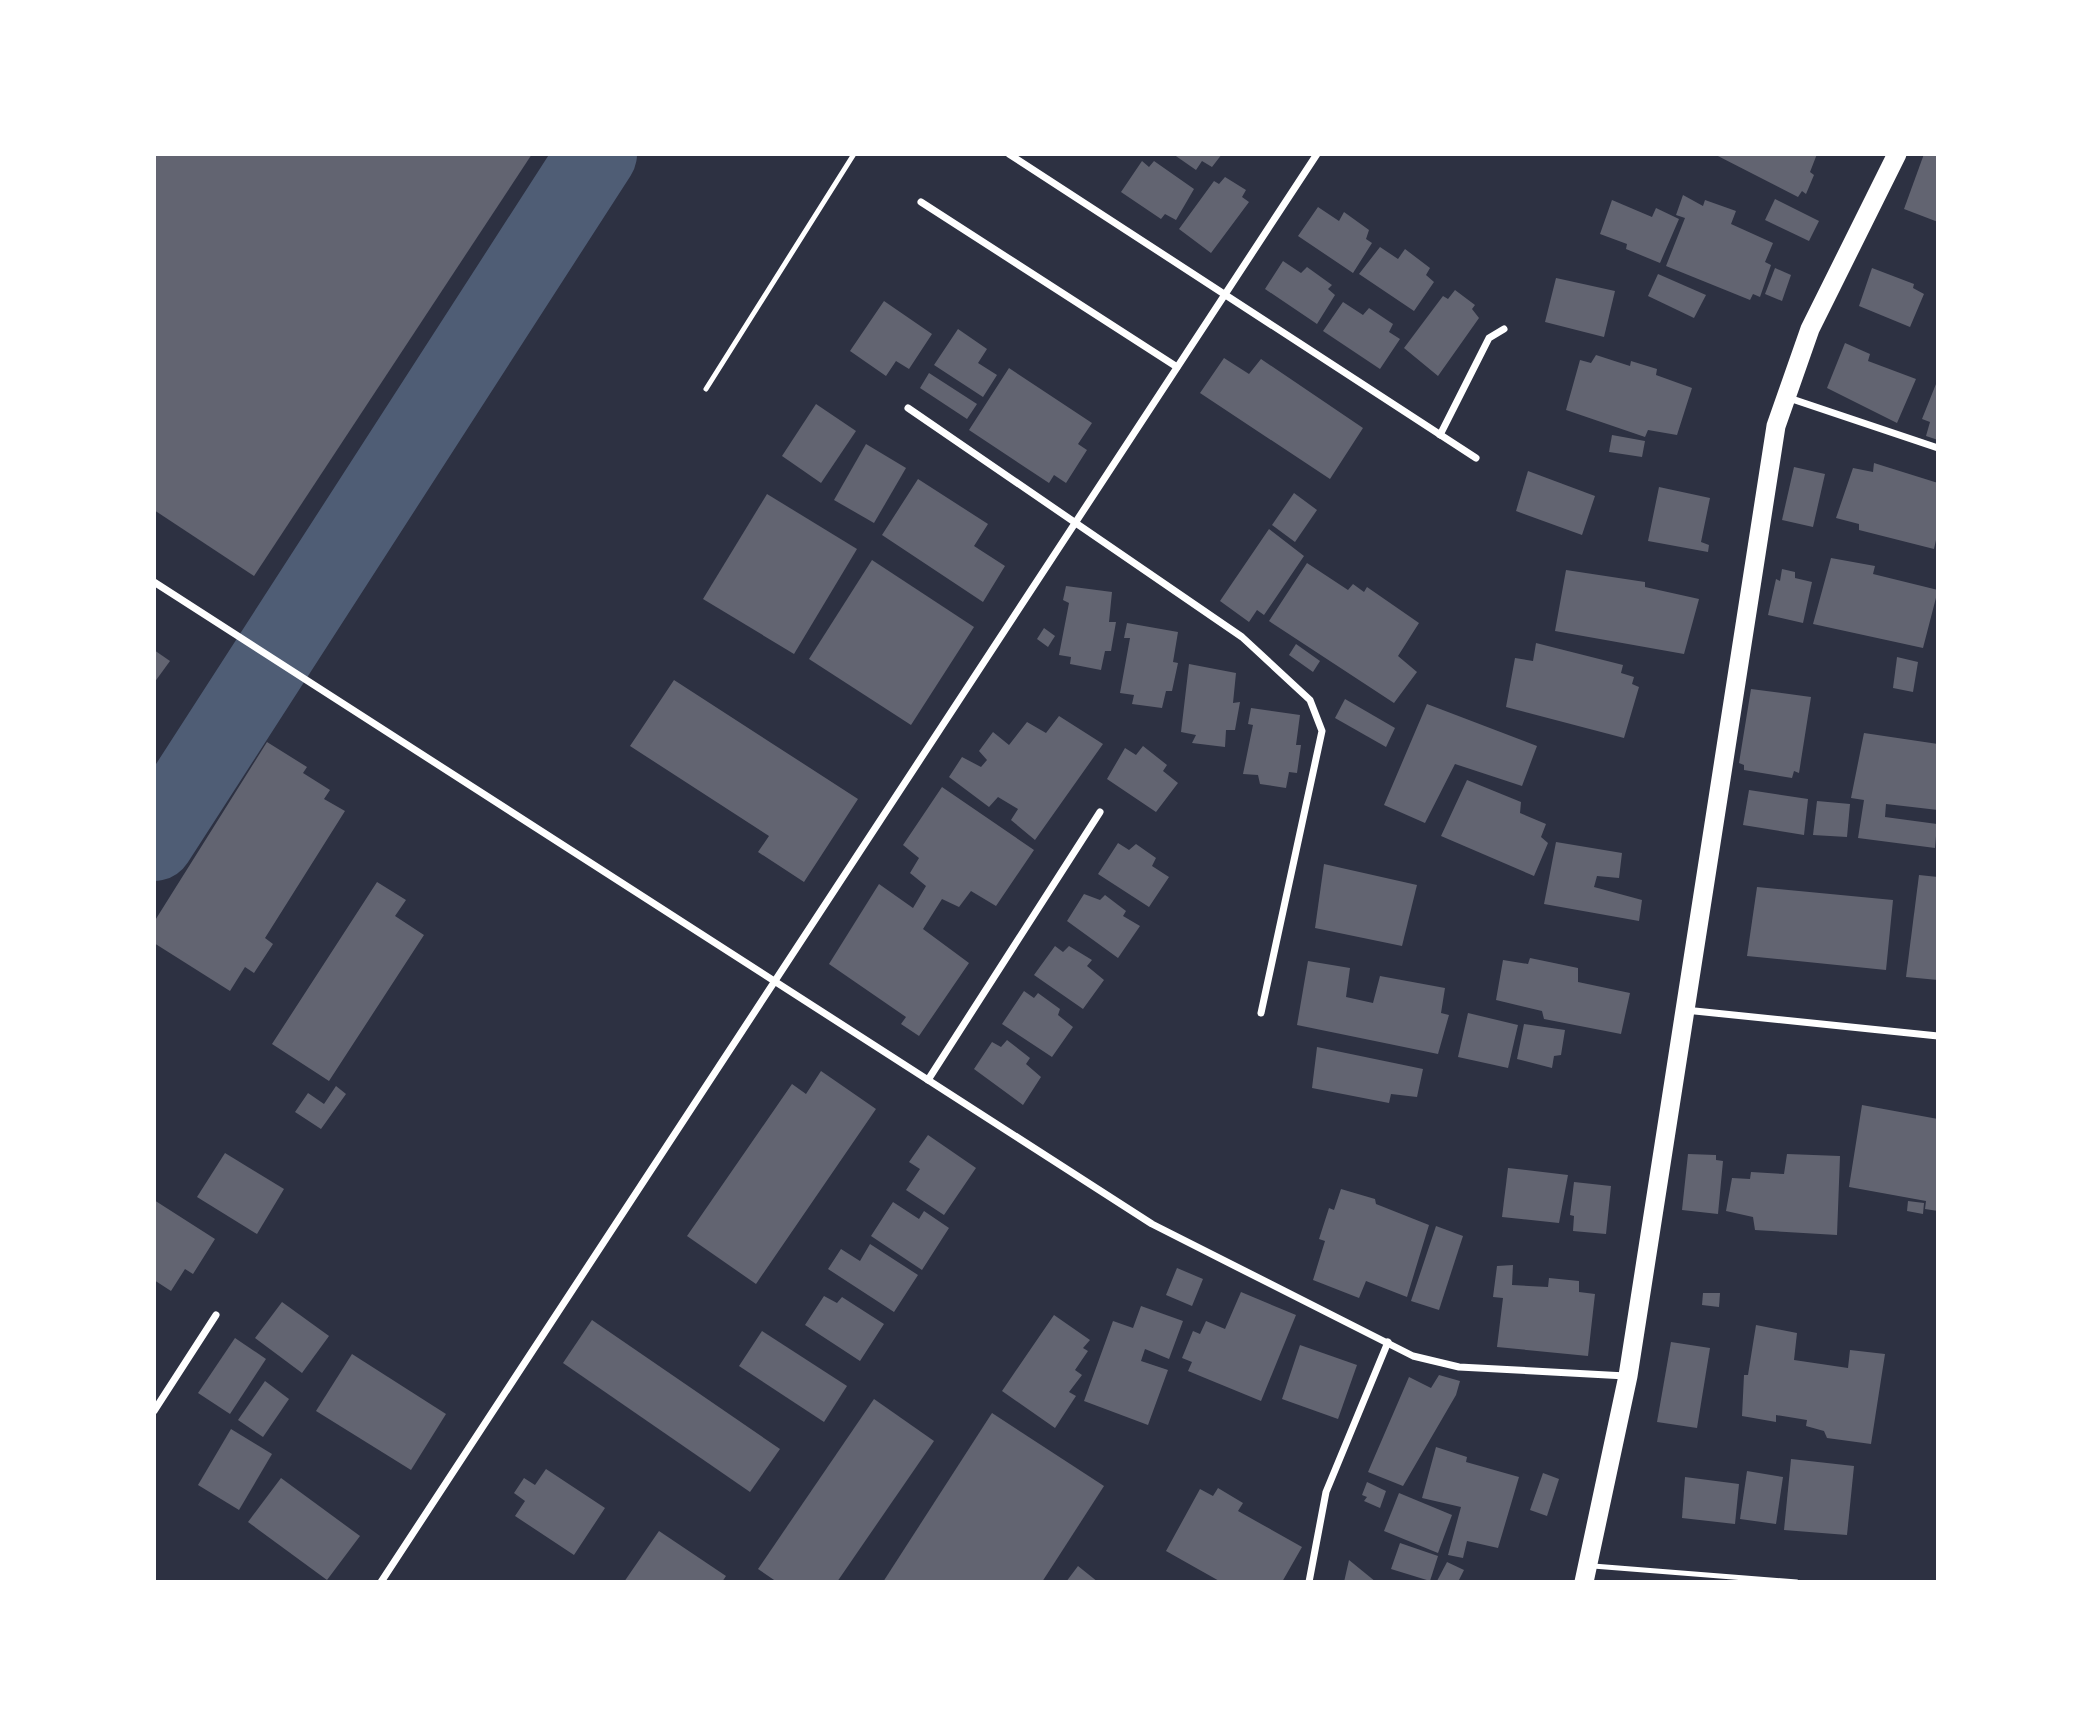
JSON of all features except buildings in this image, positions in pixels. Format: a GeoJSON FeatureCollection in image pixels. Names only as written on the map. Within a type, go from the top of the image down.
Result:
{"type":"FeatureCollection","features":[{"type":"Feature","properties":{"kind":"highway"},"geometry":{"type":"LineString","coordinates":[[1587,1574],[1628,1376],[1774,439],[1810,330],[1897,154]]}},
{"type":"Feature","properties":{"kind":"street"},"geometry":{"type":"LineString","coordinates":[[1009,154],[1476,458]]}},
{"type":"Feature","properties":{"kind":"street"},"geometry":{"type":"LineString","coordinates":[[381,1582],[1317,154]]}},
{"type":"Feature","properties":{"kind":"street"},"geometry":{"type":"LineString","coordinates":[[921,202],[1177,367]]}},
{"type":"Feature","properties":{"kind":"street"},"geometry":{"type":"LineString","coordinates":[[1440,435],[1489,338],[1504,329]]}},
{"type":"Feature","properties":{"kind":"street"},"geometry":{"type":"LineString","coordinates":[[1786,397],[1938,448]]}},
{"type":"Feature","properties":{"kind":"street"},"geometry":{"type":"LineString","coordinates":[[908,408],[1242,637],[1310,700],[1322,730],[1261,1013]]}},
{"type":"Feature","properties":{"kind":"street"},"geometry":{"type":"LineString","coordinates":[[154,582],[238,639],[1152,1224],[1413,1356],[1459,1367],[1628,1376]]}},
{"type":"Feature","properties":{"kind":"street"},"geometry":{"type":"LineString","coordinates":[[928,1080],[1100,812]]}},
{"type":"Feature","properties":{"kind":"street"},"geometry":{"type":"LineString","coordinates":[[1684,1009],[1938,1036]]}},
{"type":"Feature","properties":{"kind":"street"},"geometry":{"type":"LineString","coordinates":[[154,1411],[216,1315]]}},
{"type":"Feature","properties":{"kind":"street"},"geometry":{"type":"LineString","coordinates":[[1309,1582],[1326,1492],[1388,1342]]}},
{"type":"Feature","properties":{"kind":"lane"},"geometry":{"type":"LineString","coordinates":[[706,389],[854,154]]}},
{"type":"Feature","properties":{"kind":"lane"},"geometry":{"type":"LineString","coordinates":[[1587,1574],[1797,1582]]}},
{"type":"Feature","properties":{"kind":"waterway"},"geometry":{"type":"LineString","coordinates":[[154,841],[597,154]]}}]}
